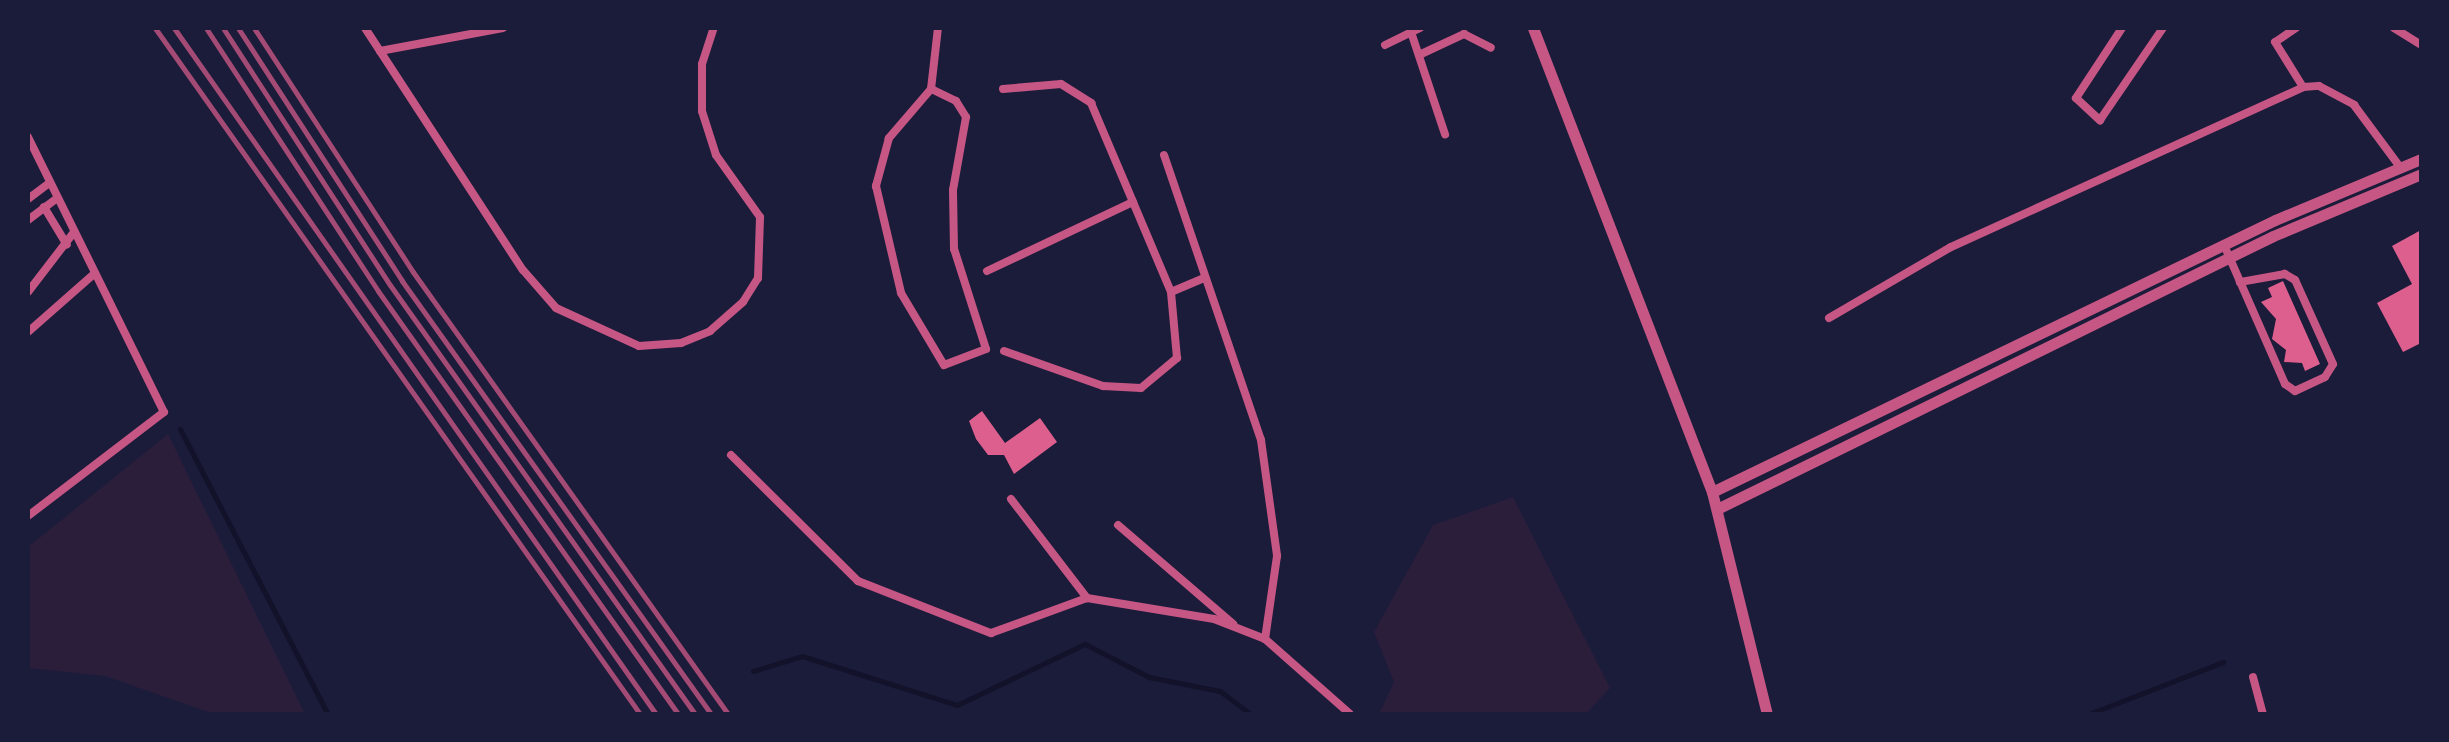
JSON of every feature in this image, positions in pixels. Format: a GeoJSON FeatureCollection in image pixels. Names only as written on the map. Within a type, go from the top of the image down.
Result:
{"type":"FeatureCollection","features":[{"type":"Feature","properties":{"kind":"street"},"geometry":{"type":"LineString","coordinates":[[365,28],[523,270],[556,308],[639,346],[681,343],[743,302],[764,247],[760,217],[716,155],[702,111],[702,64],[714,28]]}},
{"type":"Feature","properties":{"kind":"street"},"geometry":{"type":"LineString","coordinates":[[380,51],[503,28]]}},
{"type":"Feature","properties":{"kind":"street"},"geometry":{"type":"LineString","coordinates":[[931,89],[956,101],[966,117],[953,190],[954,249],[986,349],[944,365],[901,293],[876,186],[889,138],[931,89],[938,28]]}},
{"type":"Feature","properties":{"kind":"street"},"geometry":{"type":"LineString","coordinates":[[1533,28],[1712,492],[1767,714]]}},
{"type":"Feature","properties":{"kind":"street"},"geometry":{"type":"LineString","coordinates":[[2122,28],[2076,98],[2100,120],[2163,28]]}},
{"type":"Feature","properties":{"kind":"street"},"geometry":{"type":"LineString","coordinates":[[2296,28],[2275,42],[2303,87]]}},
{"type":"Feature","properties":{"kind":"street"},"geometry":{"type":"LineString","coordinates":[[2394,28],[2421,45]]}},
{"type":"Feature","properties":{"kind":"street"},"geometry":{"type":"LineString","coordinates":[[1385,45],[1416,30],[1419,55],[1445,134]]}},
{"type":"Feature","properties":{"kind":"street"},"geometry":{"type":"LineString","coordinates":[[1419,55],[1463,31],[1491,48]]}},
{"type":"Feature","properties":{"kind":"street"},"geometry":{"type":"LineString","coordinates":[[1003,89],[1061,84],[1091,103],[1171,292],[1177,358],[1141,388],[1103,386],[1004,351]]}},
{"type":"Feature","properties":{"kind":"street"},"geometry":{"type":"LineString","coordinates":[[1829,318],[1951,247],[2303,87],[2319,86],[2354,105],[2400,167]]}},
{"type":"Feature","properties":{"kind":"street"},"geometry":{"type":"LineString","coordinates":[[28,137],[164,412],[28,516]]}},
{"type":"Feature","properties":{"kind":"street"},"geometry":{"type":"LineString","coordinates":[[1164,155],[1202,279],[1261,440],[1277,556],[1265,639]]}},
{"type":"Feature","properties":{"kind":"street"},"geometry":{"type":"LineString","coordinates":[[1712,492],[2294,212],[2421,159]]}},
{"type":"Feature","properties":{"kind":"street"},"geometry":{"type":"LineString","coordinates":[[1717,509],[2229,257],[2421,174]]}},
{"type":"Feature","properties":{"kind":"street"},"geometry":{"type":"LineString","coordinates":[[28,199],[49,183]]}},
{"type":"Feature","properties":{"kind":"street"},"geometry":{"type":"LineString","coordinates":[[2362,183],[2368,197]]}},
{"type":"Feature","properties":{"kind":"street"},"geometry":{"type":"LineString","coordinates":[[28,220],[57,198]]}},
{"type":"Feature","properties":{"kind":"street"},"geometry":{"type":"LineString","coordinates":[[987,271],[1133,202]]}},
{"type":"Feature","properties":{"kind":"street"},"geometry":{"type":"LineString","coordinates":[[44,207],[67,245]]}},
{"type":"Feature","properties":{"kind":"street"},"geometry":{"type":"LineString","coordinates":[[2294,212],[2299,225]]}},
{"type":"Feature","properties":{"kind":"street"},"geometry":{"type":"LineString","coordinates":[[28,292],[74,232]]}},
{"type":"Feature","properties":{"kind":"street"},"geometry":{"type":"LineString","coordinates":[[2224,245],[2229,257],[2240,282],[2285,384],[2295,391],[2325,377],[2333,364],[2295,280],[2285,274],[2240,282]]}},
{"type":"Feature","properties":{"kind":"street"},"geometry":{"type":"LineString","coordinates":[[28,332],[95,273]]}},
{"type":"Feature","properties":{"kind":"street"},"geometry":{"type":"LineString","coordinates":[[1171,292],[1202,279]]}},
{"type":"Feature","properties":{"kind":"street"},"geometry":{"type":"LineString","coordinates":[[2069,320],[2075,333]]}},
{"type":"Feature","properties":{"kind":"street"},"geometry":{"type":"LineString","coordinates":[[1931,387],[1936,401]]}},
{"type":"Feature","properties":{"kind":"street"},"geometry":{"type":"LineString","coordinates":[[1857,423],[1863,437]]}},
{"type":"Feature","properties":{"kind":"street"},"geometry":{"type":"LineString","coordinates":[[1792,454],[1798,469]]}},
{"type":"Feature","properties":{"kind":"street"},"geometry":{"type":"LineString","coordinates":[[731,455],[858,581],[991,633],[1087,598],[1237,628],[1265,639],[1350,714]]}},
{"type":"Feature","properties":{"kind":"street"},"geometry":{"type":"LineString","coordinates":[[1011,499],[1087,598]]}},
{"type":"Feature","properties":{"kind":"street"},"geometry":{"type":"LineString","coordinates":[[1118,525],[1237,628]]}},
{"type":"Feature","properties":{"kind":"street"},"geometry":{"type":"LineString","coordinates":[[2253,677],[2263,714]]}},
{"type":"Feature","properties":{"kind":"shaded area"},"geometry":{"type":"Polygon","coordinates":[[[168,434],[305,714],[214,714],[105,676],[28,668],[28,547],[168,434]]]}},
{"type":"Feature","properties":{"kind":"shaded area"},"geometry":{"type":"Polygon","coordinates":[[[1513,497],[1610,688],[1586,714],[1379,714],[1394,682],[1374,632],[1433,525],[1513,497]]]}},
{"type":"Feature","properties":{"kind":"building"},"geometry":{"type":"Polygon","coordinates":[[[2421,230],[2421,343],[2403,352],[2377,303],[2412,284],[2392,246],[2421,230]]]}},
{"type":"Feature","properties":{"kind":"building"},"geometry":{"type":"Polygon","coordinates":[[[2283,281],[2320,364],[2305,371],[2302,363],[2284,362],[2286,350],[2272,339],[2276,319],[2261,302],[2272,297],[2268,288],[2283,281]]]}},
{"type":"Feature","properties":{"kind":"building"},"geometry":{"type":"Polygon","coordinates":[[[982,411],[1005,443],[1040,418],[1057,442],[1014,474],[1004,455],[988,455],[976,439],[969,421],[982,411]]]}},
{"type":"Feature","properties":{"kind":"waterway"},"geometry":{"type":"LineString","coordinates":[[180,429],[328,714]]}},
{"type":"Feature","properties":{"kind":"waterway"},"geometry":{"type":"LineString","coordinates":[[753,671],[802,656],[957,705],[1085,644],[1149,677],[1220,691],[1251,714]]}},
{"type":"Feature","properties":{"kind":"waterway"},"geometry":{"type":"LineString","coordinates":[[2089,714],[2223,662]]}},
{"type":"Feature","properties":{"kind":"railway"},"geometry":{"type":"LineString","coordinates":[[155,28],[640,714]]}},
{"type":"Feature","properties":{"kind":"railway"},"geometry":{"type":"LineString","coordinates":[[174,28],[656,714]]}},
{"type":"Feature","properties":{"kind":"railway"},"geometry":{"type":"LineString","coordinates":[[206,28],[378,291],[678,714]]}},
{"type":"Feature","properties":{"kind":"railway"},"geometry":{"type":"LineString","coordinates":[[223,28],[390,285],[695,714]]}},
{"type":"Feature","properties":{"kind":"railway"},"geometry":{"type":"LineString","coordinates":[[238,28],[402,281],[711,714]]}},
{"type":"Feature","properties":{"kind":"railway"},"geometry":{"type":"LineString","coordinates":[[254,28],[413,272],[728,714]]}}]}
